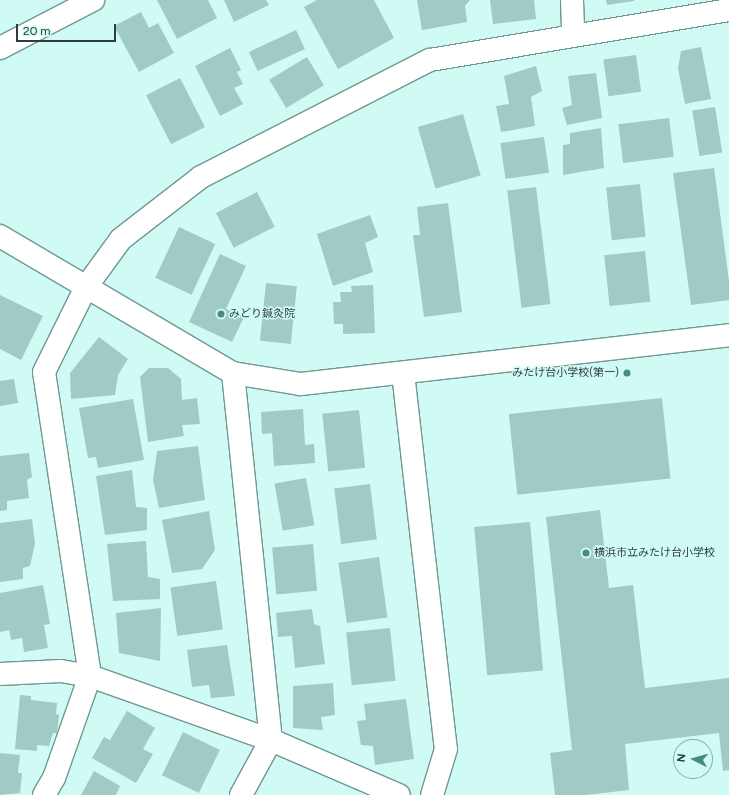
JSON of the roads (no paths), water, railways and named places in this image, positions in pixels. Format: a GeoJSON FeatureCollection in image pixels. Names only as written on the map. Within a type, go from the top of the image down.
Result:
{"type":"FeatureCollection","features":[{"type":"Feature","properties":{"kind":"street"},"geometry":{"type":"LineString","coordinates":[[0,48],[93,0]]}},
{"type":"Feature","properties":{"kind":"street"},"geometry":{"type":"LineString","coordinates":[[572,0],[573,35]]}},
{"type":"Feature","properties":{"kind":"street"},"geometry":{"type":"LineString","coordinates":[[44,795],[54,778],[90,676],[44,372],[86,287],[121,239],[201,178],[430,60],[729,10]]}},
{"type":"Feature","properties":{"kind":"street"},"geometry":{"type":"LineString","coordinates":[[0,236],[233,373],[301,384],[729,334]]}},
{"type":"Feature","properties":{"kind":"street"},"geometry":{"type":"LineString","coordinates":[[233,373],[271,740],[241,795]]}},
{"type":"Feature","properties":{"kind":"street"},"geometry":{"type":"LineString","coordinates":[[403,373],[446,749],[432,795]]}},
{"type":"Feature","properties":{"kind":"street"},"geometry":{"type":"LineString","coordinates":[[0,674],[61,671],[90,676],[271,740],[399,795]]}},
{"type":"Feature","properties":{"kind":"place","name":"みどり鍼灸院"},"geometry":{"type":"Point","coordinates":[221,314]}},
{"type":"Feature","properties":{"kind":"place","name":"みたけ台小学校(第一)"},"geometry":{"type":"Point","coordinates":[627,373]}},
{"type":"Feature","properties":{"kind":"place","name":"横浜市立みたけ台小学校"},"geometry":{"type":"Point","coordinates":[586,553]}}]}
